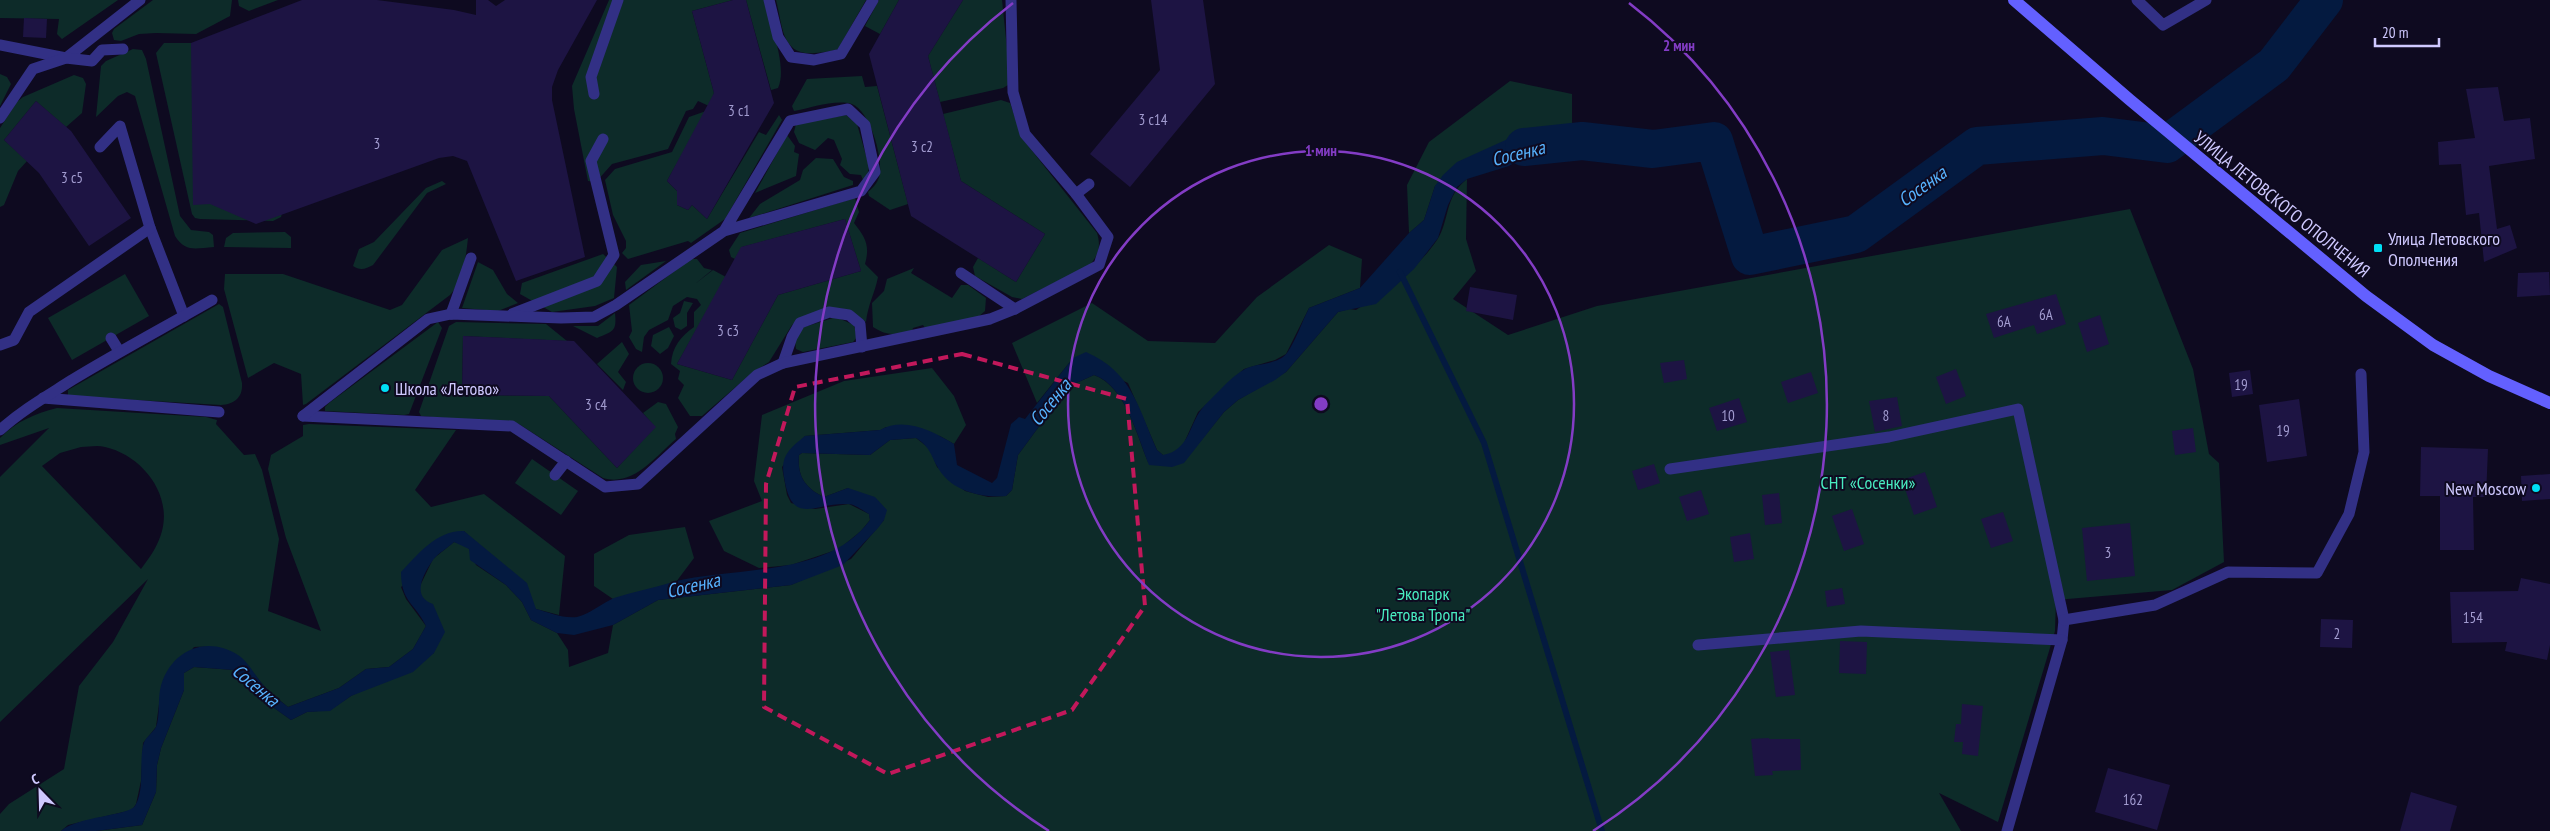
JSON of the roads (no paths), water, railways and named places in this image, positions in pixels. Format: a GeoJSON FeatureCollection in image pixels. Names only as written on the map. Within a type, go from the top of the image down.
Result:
{"type":"FeatureCollection","features":[{"type":"Feature","properties":{"kind":"main road","name":"УЛИЦА ЛЕТОВСКОГО ОПОЛЧЕНИЯ"},"geometry":{"type":"LineString","coordinates":[[2014,0],[2211,169],[2366,296],[2433,345],[2489,376],[2550,403]]}},
{"type":"Feature","properties":{"kind":"lane"},"geometry":{"type":"LineString","coordinates":[[0,118],[33,68],[66,58],[140,0]]}},
{"type":"Feature","properties":{"kind":"lane"},"geometry":{"type":"LineString","coordinates":[[594,94],[590,76],[618,0]]}},
{"type":"Feature","properties":{"kind":"lane"},"geometry":{"type":"LineString","coordinates":[[769,0],[778,37],[792,58],[814,60],[841,54],[873,0]]}},
{"type":"Feature","properties":{"kind":"lane"},"geometry":{"type":"LineString","coordinates":[[724,231],[790,121],[848,109],[865,125],[875,172],[861,191],[724,231],[616,305],[594,317],[451,314],[428,320],[303,416],[512,426],[605,487],[638,484],[757,376],[783,363],[862,347],[919,331],[990,319],[1015,309],[1099,265],[1108,236],[1076,194],[1025,134],[1013,92],[1010,0]]}},
{"type":"Feature","properties":{"kind":"lane"},"geometry":{"type":"LineString","coordinates":[[2137,0],[2163,25],[2206,0]]}},
{"type":"Feature","properties":{"kind":"lane"},"geometry":{"type":"LineString","coordinates":[[0,45],[92,61],[102,50],[123,49]]}},
{"type":"Feature","properties":{"kind":"lane"},"geometry":{"type":"LineString","coordinates":[[100,148],[120,126],[150,228],[184,316]]}},
{"type":"Feature","properties":{"kind":"lane"},"geometry":{"type":"LineString","coordinates":[[508,316],[596,281],[614,255],[592,162],[603,139]]}},
{"type":"Feature","properties":{"kind":"lane"},"geometry":{"type":"LineString","coordinates":[[1076,194],[1089,184]]}},
{"type":"Feature","properties":{"kind":"lane"},"geometry":{"type":"LineString","coordinates":[[0,345],[14,340],[30,312],[150,228]]}},
{"type":"Feature","properties":{"kind":"lane"},"geometry":{"type":"LineString","coordinates":[[451,314],[471,258]]}},
{"type":"Feature","properties":{"kind":"lane"},"geometry":{"type":"LineString","coordinates":[[961,273],[1015,309]]}},
{"type":"Feature","properties":{"kind":"lane"},"geometry":{"type":"LineString","coordinates":[[0,430],[17,415],[119,351],[212,300]]}},
{"type":"Feature","properties":{"kind":"lane"},"geometry":{"type":"LineString","coordinates":[[783,363],[792,337],[800,323],[829,312],[850,315],[860,324],[862,347]]}},
{"type":"Feature","properties":{"kind":"lane"},"geometry":{"type":"LineString","coordinates":[[111,338],[119,351]]}},
{"type":"Feature","properties":{"kind":"lane"},"geometry":{"type":"LineString","coordinates":[[2064,620],[2155,605],[2228,572],[2317,573],[2349,514],[2364,452],[2361,374]]}},
{"type":"Feature","properties":{"kind":"lane"},"geometry":{"type":"LineString","coordinates":[[43,398],[219,412]]}},
{"type":"Feature","properties":{"kind":"lane"},"geometry":{"type":"LineString","coordinates":[[1670,469],[1889,437],[2018,409],[2064,620],[2062,640],[2007,831]]}},
{"type":"Feature","properties":{"kind":"lane"},"geometry":{"type":"LineString","coordinates":[[555,475],[566,461]]}},
{"type":"Feature","properties":{"kind":"lane"},"geometry":{"type":"LineString","coordinates":[[1698,645],[1861,631],[2062,640]]}},
{"type":"Feature","properties":{"kind":"water"},"geometry":{"type":"Polygon","coordinates":[[[1549,132],[1572,135],[1582,160],[1525,156],[1509,166],[1467,179],[1457,187],[1448,205],[1438,238],[1414,269],[1376,304],[1338,312],[1286,372],[1238,400],[1224,412],[1184,463],[1172,467],[1149,465],[1135,427],[1122,401],[1105,381],[1094,375],[1074,384],[1018,455],[1012,490],[1006,496],[976,494],[950,482],[937,466],[927,447],[916,438],[890,440],[870,455],[802,453],[799,455],[799,469],[807,485],[812,490],[824,497],[848,488],[875,497],[887,510],[884,520],[878,528],[843,565],[791,585],[658,600],[613,625],[574,635],[557,633],[531,620],[522,602],[506,585],[470,560],[469,549],[454,542],[435,557],[423,578],[421,585],[422,596],[426,601],[433,604],[445,632],[434,653],[413,672],[351,696],[330,711],[307,712],[291,720],[270,705],[234,670],[194,667],[184,673],[184,690],[161,748],[157,765],[156,792],[142,825],[96,831],[61,831],[79,822],[123,812],[135,806],[141,785],[143,746],[156,727],[160,690],[164,677],[179,657],[190,650],[213,646],[226,649],[238,655],[246,662],[267,690],[288,707],[339,688],[366,669],[389,667],[413,649],[426,626],[403,590],[401,572],[429,544],[445,534],[464,531],[527,583],[536,609],[567,617],[582,616],[614,598],[673,582],[779,567],[806,561],[830,552],[852,539],[870,520],[869,514],[851,504],[836,504],[806,509],[799,507],[793,502],[788,493],[783,464],[790,449],[805,436],[880,430],[899,424],[918,427],[937,434],[954,444],[957,465],[992,483],[997,478],[1011,424],[1019,417],[1025,419],[1073,358],[1086,352],[1101,360],[1124,380],[1132,392],[1157,450],[1163,455],[1172,452],[1184,442],[1199,412],[1234,376],[1250,367],[1278,360],[1287,353],[1309,308],[1360,288],[1409,233],[1424,220],[1435,186],[1443,175],[1457,162],[1510,138],[1549,132]]]}},
{"type":"Feature","properties":{"kind":"waterway","name":"Сосенка"},"geometry":{"type":"LineString","coordinates":[[1524,147],[1582,141],[1653,149],[1714,141],[1750,256],[1856,234],[1977,146],[2103,136],[2167,144],[2274,65],[2324,0]]}},
{"type":"Feature","properties":{"kind":"waterway"},"geometry":{"type":"LineString","coordinates":[[1400,272],[1484,443],[1602,831]]}},
{"type":"Feature","properties":{"kind":"place","name":"Улица Летовского Ополчения"},"geometry":{"type":"Point","coordinates":[2378,248]}},
{"type":"Feature","properties":{"kind":"place","name":"Школа «Летово»"},"geometry":{"type":"Point","coordinates":[385,388]}},
{"type":"Feature","properties":{"kind":"place","name":"New Moscow"},"geometry":{"type":"Point","coordinates":[2536,488]}},
{"type":"Feature","properties":{"kind":"park label","name":"СНТ «Сосенки»"},"geometry":{"type":"Point","coordinates":[1868,482]}},
{"type":"Feature","properties":{"kind":"park label","name":"Экопарк \"Летова Тропа\""},"geometry":{"type":"Point","coordinates":[1423,603]}}]}
